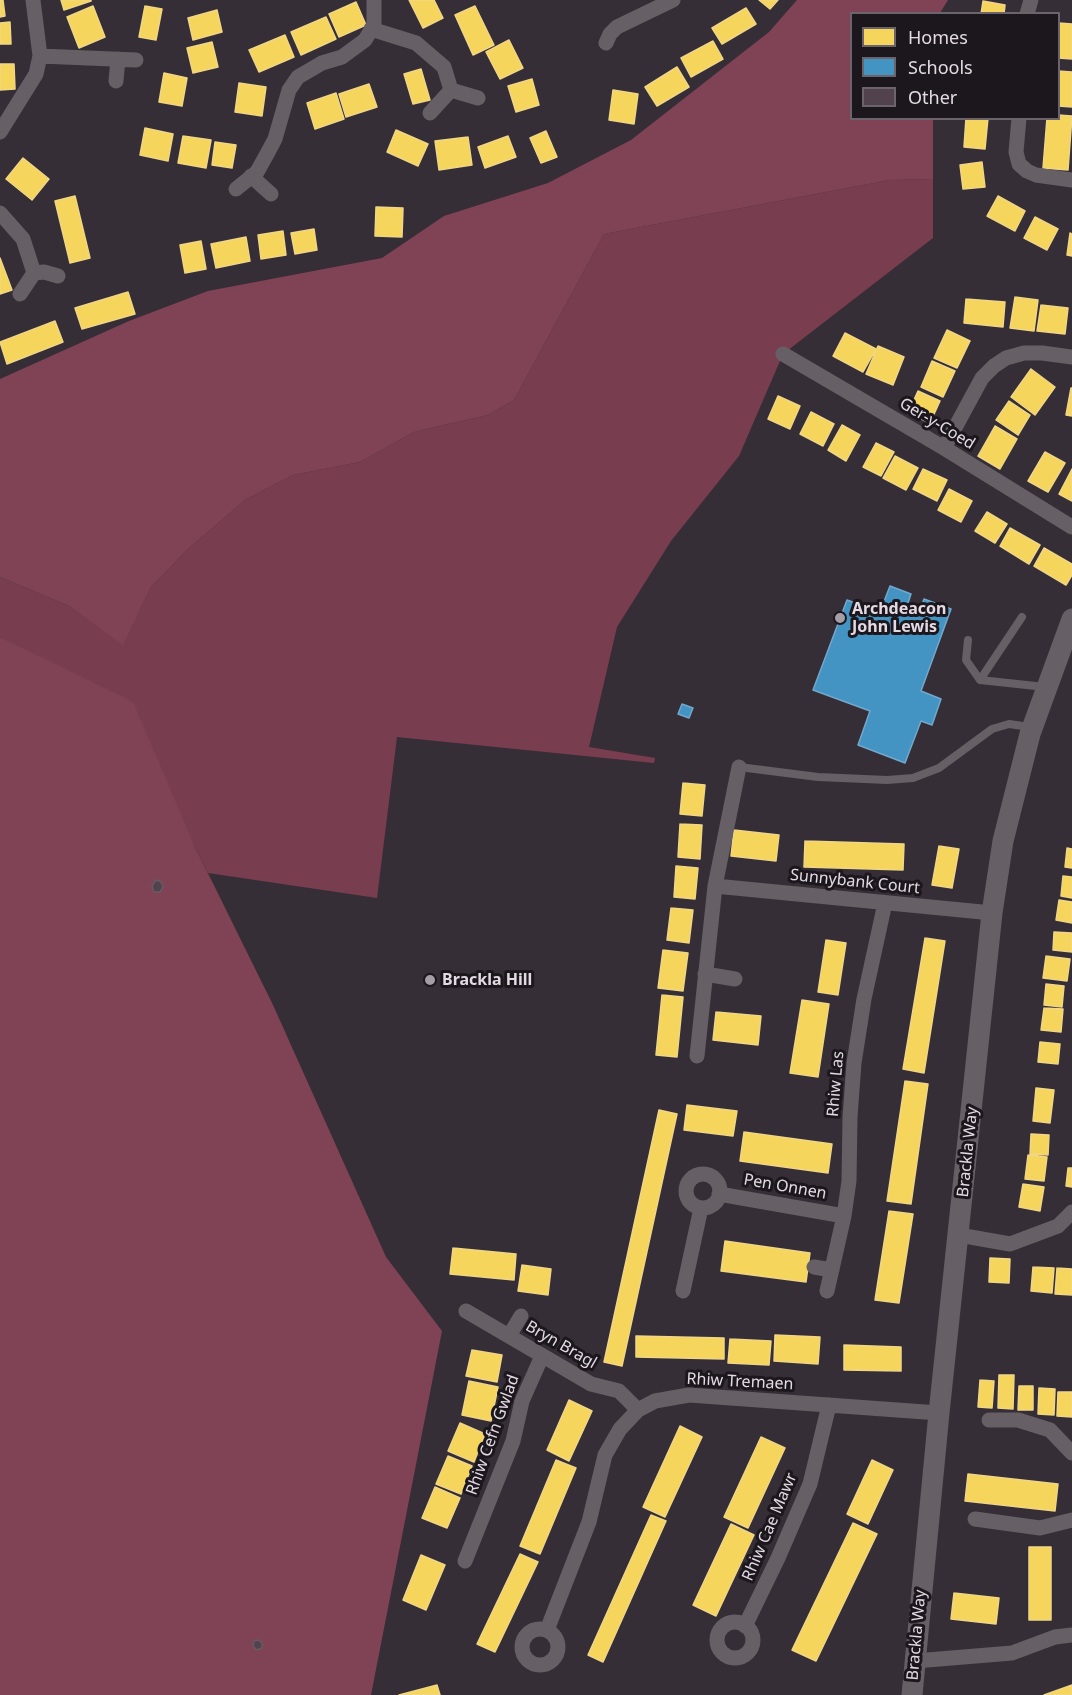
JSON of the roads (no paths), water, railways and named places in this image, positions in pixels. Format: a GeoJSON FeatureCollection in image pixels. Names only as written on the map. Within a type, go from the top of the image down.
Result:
{"type":"FeatureCollection","features":[{"type":"Feature","properties":{"kind":"street"},"geometry":{"type":"LineString","coordinates":[[0,132],[36,74],[40,56],[33,0]]}},
{"type":"Feature","properties":{"kind":"street"},"geometry":{"type":"LineString","coordinates":[[236,189],[257,172],[267,154],[275,139],[290,90],[298,76],[322,63],[342,57],[365,40],[374,25],[374,0]]}},
{"type":"Feature","properties":{"kind":"street"},"geometry":{"type":"LineString","coordinates":[[606,43],[616,27],[673,0]]}},
{"type":"Feature","properties":{"kind":"street"},"geometry":{"type":"LineString","coordinates":[[372,28],[416,43],[444,67],[451,90]]}},
{"type":"Feature","properties":{"kind":"street"},"geometry":{"type":"LineString","coordinates":[[40,56],[136,60]]}},
{"type":"Feature","properties":{"kind":"street"},"geometry":{"type":"LineString","coordinates":[[116,81],[118,59]]}},
{"type":"Feature","properties":{"kind":"street"},"geometry":{"type":"LineString","coordinates":[[451,90],[478,98]]}},
{"type":"Feature","properties":{"kind":"street"},"geometry":{"type":"LineString","coordinates":[[430,113],[451,90]]}},
{"type":"Feature","properties":{"kind":"street"},"geometry":{"type":"LineString","coordinates":[[1018,120],[1016,152],[1019,164],[1036,175],[1072,180]]}},
{"type":"Feature","properties":{"kind":"street"},"geometry":{"type":"LineString","coordinates":[[251,176],[271,194]]}},
{"type":"Feature","properties":{"kind":"street"},"geometry":{"type":"LineString","coordinates":[[0,213],[23,239],[34,273]]}},
{"type":"Feature","properties":{"kind":"street"},"geometry":{"type":"LineString","coordinates":[[34,273],[44,272],[58,276]]}},
{"type":"Feature","properties":{"kind":"street"},"geometry":{"type":"LineString","coordinates":[[20,294],[34,273]]}},
{"type":"Feature","properties":{"kind":"street"},"geometry":{"type":"LineString","coordinates":[[944,448],[982,378],[994,366],[1006,358],[1024,353],[1072,357]]}},
{"type":"Feature","properties":{"kind":"street","name":"Ger-y-Coed"},"geometry":{"type":"LineString","coordinates":[[783,354],[944,448],[1072,527]]}},
{"type":"Feature","properties":{"kind":"street","name":"Brackla Way"},"geometry":{"type":"LineString","coordinates":[[912,1695],[939,1413],[992,913],[1002,841],[1032,728],[1072,619]]}},
{"type":"Feature","properties":{"kind":"street"},"geometry":{"type":"LineString","coordinates":[[697,1056],[715,886],[739,767]]}},
{"type":"Feature","properties":{"kind":"street","name":"Sunnybank Court"},"geometry":{"type":"LineString","coordinates":[[715,886],[992,913]]}},
{"type":"Feature","properties":{"kind":"street","name":"Rhiw Las"},"geometry":{"type":"LineString","coordinates":[[827,1291],[844,1216],[849,1181],[854,1063],[864,999],[885,903]]}},
{"type":"Feature","properties":{"kind":"street"},"geometry":{"type":"LineString","coordinates":[[705,974],[735,979]]}},
{"type":"Feature","properties":{"kind":"street","name":"Pen Onnen"},"geometry":{"type":"LineString","coordinates":[[705,1174],[711,1176],[718,1185],[719,1194],[716,1202],[701,1208],[690,1202],[686,1192],[694,1177],[705,1174]]}},
{"type":"Feature","properties":{"kind":"street","name":"Pen Onnen"},"geometry":{"type":"LineString","coordinates":[[719,1194],[844,1216]]}},
{"type":"Feature","properties":{"kind":"street"},"geometry":{"type":"LineString","coordinates":[[683,1291],[701,1208]]}},
{"type":"Feature","properties":{"kind":"street"},"geometry":{"type":"LineString","coordinates":[[959,1235],[1010,1244],[1058,1226],[1072,1212]]}},
{"type":"Feature","properties":{"kind":"street"},"geometry":{"type":"LineString","coordinates":[[814,1267],[832,1270]]}},
{"type":"Feature","properties":{"kind":"street","name":"Bryn Bragl"},"geometry":{"type":"LineString","coordinates":[[466,1311],[591,1384],[619,1391],[638,1410]]}},
{"type":"Feature","properties":{"kind":"street"},"geometry":{"type":"LineString","coordinates":[[509,1336],[521,1316]]}},
{"type":"Feature","properties":{"kind":"street","name":"Rhiw Cefn Gwlad"},"geometry":{"type":"LineString","coordinates":[[465,1561],[513,1441],[522,1401],[542,1356]]}},
{"type":"Feature","properties":{"kind":"street","name":"Rhiw Tremaen"},"geometry":{"type":"LineString","coordinates":[[547,1630],[589,1522],[605,1455],[620,1429],[638,1410],[655,1401],[689,1395],[939,1413]]}},
{"type":"Feature","properties":{"kind":"street","name":"Rhiw Cae Mawr"},"geometry":{"type":"LineString","coordinates":[[745,1626],[810,1484],[829,1405]]}},
{"type":"Feature","properties":{"kind":"street"},"geometry":{"type":"LineString","coordinates":[[989,1420],[1018,1420],[1050,1430],[1072,1453]]}},
{"type":"Feature","properties":{"kind":"street"},"geometry":{"type":"LineString","coordinates":[[975,1518],[1040,1528],[1072,1520]]}},
{"type":"Feature","properties":{"kind":"street"},"geometry":{"type":"LineString","coordinates":[[915,1661],[1012,1653],[1055,1637],[1072,1635]]}},
{"type":"Feature","properties":{"kind":"lane"},"geometry":{"type":"LineString","coordinates":[[980,680],[1022,617]]}},
{"type":"Feature","properties":{"kind":"lane"},"geometry":{"type":"LineString","coordinates":[[968,640],[966,660],[980,680],[1046,687]]}},
{"type":"Feature","properties":{"kind":"lane"},"geometry":{"type":"LineString","coordinates":[[739,767],[818,777],[887,780],[914,778],[939,768],[992,729],[1009,724],[1032,728]]}},
{"type":"Feature","properties":{"kind":"place","name":"Archdeacon John Lewis"},"geometry":{"type":"Point","coordinates":[840,618]}},
{"type":"Feature","properties":{"kind":"place","name":"Brackla Hill"},"geometry":{"type":"Point","coordinates":[430,980]}}]}
